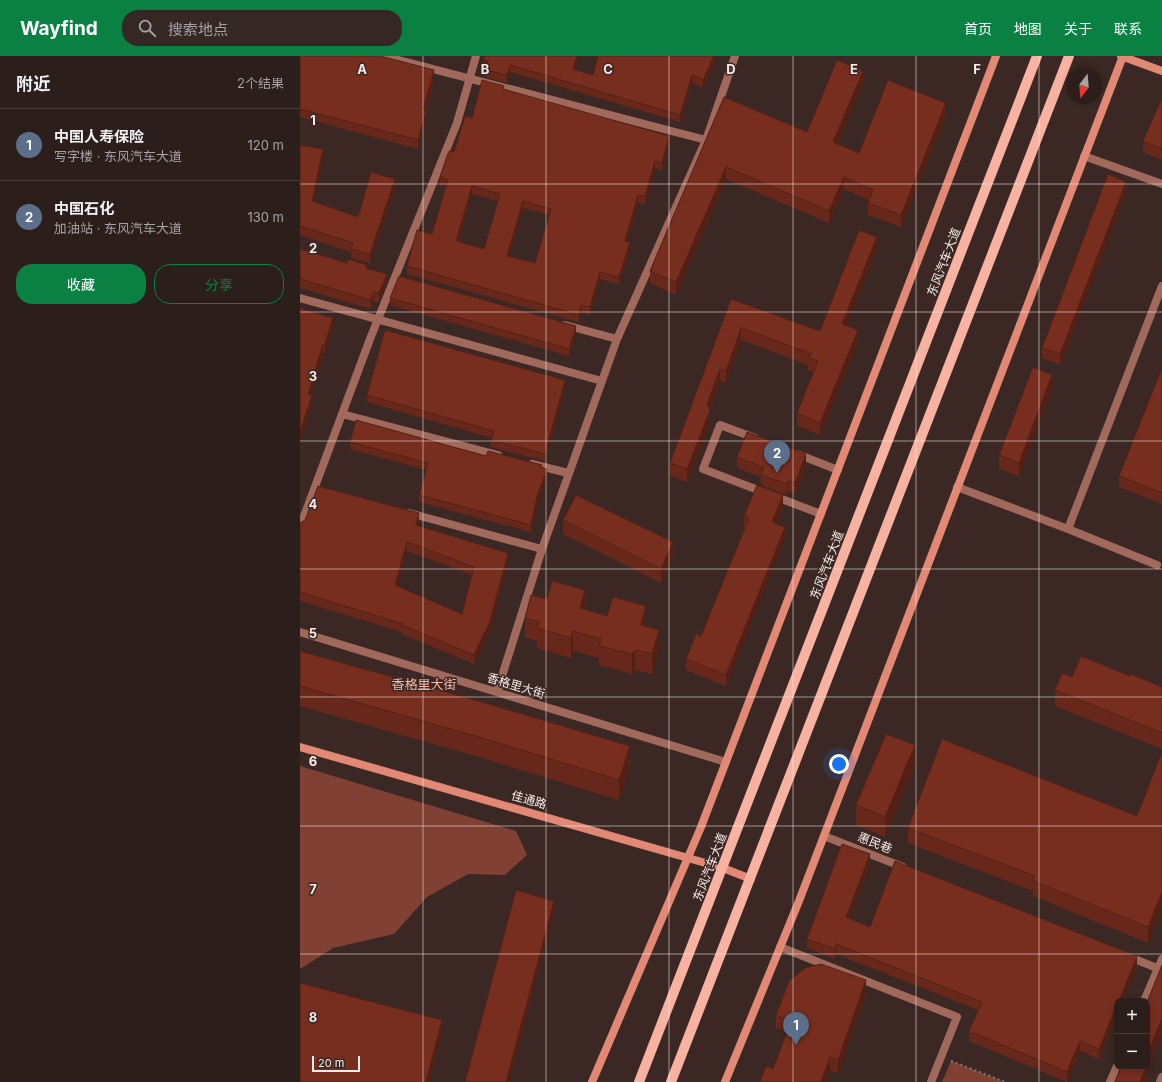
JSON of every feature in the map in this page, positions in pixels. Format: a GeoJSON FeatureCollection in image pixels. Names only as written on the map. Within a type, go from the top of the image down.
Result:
{"type":"FeatureCollection","features":[{"type":"Feature","properties":{"kind":"main road","name":"东风汽车大道"},"geometry":{"type":"LineString","coordinates":[[639,1082],[1037,56]]}},
{"type":"Feature","properties":{"kind":"main road"},"geometry":{"type":"LineString","coordinates":[[671,1082],[1069,56]]}},
{"type":"Feature","properties":{"kind":"street"},"geometry":{"type":"LineString","coordinates":[[383,56],[706,140]]}},
{"type":"Feature","properties":{"kind":"street"},"geometry":{"type":"LineString","coordinates":[[300,527],[318,489],[342,414],[457,123],[476,56]]}},
{"type":"Feature","properties":{"kind":"street"},"geometry":{"type":"LineString","coordinates":[[497,692],[542,549],[617,339],[706,140],[735,56]]}},
{"type":"Feature","properties":{"kind":"street"},"geometry":{"type":"LineString","coordinates":[[592,1082],[688,858],[726,762],[996,56]]}},
{"type":"Feature","properties":{"kind":"street"},"geometry":{"type":"LineString","coordinates":[[725,1082],[824,836],[1122,56],[1162,71]]}},
{"type":"Feature","properties":{"kind":"street"},"geometry":{"type":"LineString","coordinates":[[1084,156],[1162,184]]}},
{"type":"Feature","properties":{"kind":"street"},"geometry":{"type":"LineString","coordinates":[[1068,529],[1162,286]]}},
{"type":"Feature","properties":{"kind":"street"},"geometry":{"type":"LineString","coordinates":[[300,298],[602,381]]}},
{"type":"Feature","properties":{"kind":"street"},"geometry":{"type":"LineString","coordinates":[[556,322],[617,339]]}},
{"type":"Feature","properties":{"kind":"street"},"geometry":{"type":"LineString","coordinates":[[342,414],[508,457]]}},
{"type":"Feature","properties":{"kind":"street"},"geometry":{"type":"LineString","coordinates":[[764,442],[720,425],[703,469],[821,514]]}},
{"type":"Feature","properties":{"kind":"street"},"geometry":{"type":"LineString","coordinates":[[786,450],[838,470]]}},
{"type":"Feature","properties":{"kind":"street"},"geometry":{"type":"LineString","coordinates":[[523,461],[568,473]]}},
{"type":"Feature","properties":{"kind":"street"},"geometry":{"type":"LineString","coordinates":[[957,487],[1068,529],[1157,565]]}},
{"type":"Feature","properties":{"kind":"street"},"geometry":{"type":"LineString","coordinates":[[398,510],[542,549]]}},
{"type":"Feature","properties":{"kind":"street","name":"香格里大街"},"geometry":{"type":"LineString","coordinates":[[300,632],[726,762]]}},
{"type":"Feature","properties":{"kind":"street","name":"佳通路"},"geometry":{"type":"LineString","coordinates":[[300,747],[723,868],[751,879]]}},
{"type":"Feature","properties":{"kind":"street","name":"惠民巷"},"geometry":{"type":"LineString","coordinates":[[824,836],[913,871]]}},
{"type":"Feature","properties":{"kind":"street"},"geometry":{"type":"LineString","coordinates":[[780,947],[957,1017],[931,1082]]}},
{"type":"Feature","properties":{"kind":"street"},"geometry":{"type":"LineString","coordinates":[[1121,954],[1160,969]]}},
{"type":"Feature","properties":{"kind":"street"},"geometry":{"type":"LineString","coordinates":[[1146,998],[1160,969],[1162,959]]}},
{"type":"Feature","properties":{"kind":"street"},"geometry":{"type":"LineString","coordinates":[[1110,1082],[1115,1070]]}},
{"type":"Feature","properties":{"kind":"street"},"geometry":{"type":"LineString","coordinates":[[1160,1082],[1162,1077]]}},
{"type":"Feature","properties":{"kind":"path"},"geometry":{"type":"LineString","coordinates":[[950,1061],[1005,1082]]}},
{"type":"Feature","properties":{"kind":"shaded area"},"geometry":{"type":"Polygon","coordinates":[[[300,766],[516,831],[527,855],[505,875],[468,874],[427,897],[394,934],[333,948],[300,969],[300,766]]]}},
{"type":"Feature","properties":{"kind":"shaded area"},"geometry":{"type":"Polygon","coordinates":[[[951,1061],[1005,1082],[942,1082],[951,1061]]]}},
{"type":"Feature","properties":{"kind":"building"},"geometry":{"type":"Polygon","coordinates":[[[300,56],[380,56],[434,70],[423,110],[426,111],[418,140],[300,109],[300,56]]]}},
{"type":"Feature","properties":{"kind":"building"},"geometry":{"type":"Polygon","coordinates":[[[485,56],[577,56],[573,69],[593,75],[598,56],[714,56],[703,80],[692,75],[680,115],[510,65],[507,75],[485,70],[488,61],[483,60],[485,56]]]}},
{"type":"Feature","properties":{"kind":"building"},"geometry":{"type":"Polygon","coordinates":[[[837,60],[863,71],[833,142],[859,153],[888,80],[946,103],[901,215],[868,203],[873,190],[844,177],[829,211],[726,167],[676,282],[650,271],[724,97],[807,132],[837,60]]]}},
{"type":"Feature","properties":{"kind":"building"},"geometry":{"type":"Polygon","coordinates":[[[482,80],[504,86],[503,89],[669,136],[662,163],[655,161],[645,196],[638,195],[625,241],[630,242],[619,277],[600,272],[590,307],[581,305],[579,315],[407,266],[417,230],[432,234],[448,180],[440,177],[446,159],[449,151],[454,152],[465,116],[472,118],[482,80]],[[472,186],[456,241],[484,249],[500,194],[472,186]],[[523,201],[507,256],[535,263],[551,209],[523,201]]]}},
{"type":"Feature","properties":{"kind":"building"},"geometry":{"type":"Polygon","coordinates":[[[1162,98],[1162,149],[1143,141],[1162,98]]]}},
{"type":"Feature","properties":{"kind":"building"},"geometry":{"type":"Polygon","coordinates":[[[300,145],[323,149],[312,201],[358,217],[371,172],[395,179],[370,254],[351,249],[353,243],[300,226],[300,145]]]}},
{"type":"Feature","properties":{"kind":"building"},"geometry":{"type":"Polygon","coordinates":[[[1108,174],[1126,182],[1060,354],[1042,348],[1108,174]]]}},
{"type":"Feature","properties":{"kind":"building"},"geometry":{"type":"Polygon","coordinates":[[[859,230],[877,237],[842,324],[858,330],[820,423],[797,413],[818,361],[808,357],[812,354],[741,328],[726,371],[720,369],[707,404],[710,410],[687,469],[670,463],[731,299],[820,331],[859,230]]]}},
{"type":"Feature","properties":{"kind":"building"},"geometry":{"type":"Polygon","coordinates":[[[300,249],[347,263],[348,259],[367,265],[366,268],[387,274],[379,293],[373,292],[371,300],[300,279],[300,249]]]}},
{"type":"Feature","properties":{"kind":"building"},"geometry":{"type":"Polygon","coordinates":[[[399,276],[576,326],[569,349],[390,298],[399,276]]]}},
{"type":"Feature","properties":{"kind":"building"},"geometry":{"type":"Polygon","coordinates":[[[300,308],[333,318],[325,344],[323,344],[308,394],[312,395],[300,433],[300,308]]]}},
{"type":"Feature","properties":{"kind":"building"},"geometry":{"type":"Polygon","coordinates":[[[385,330],[565,380],[545,454],[491,440],[494,431],[367,395],[385,330]]]}},
{"type":"Feature","properties":{"kind":"building"},"geometry":{"type":"Polygon","coordinates":[[[1033,367],[1052,375],[1019,463],[999,455],[1033,367]]]}},
{"type":"Feature","properties":{"kind":"building"},"geometry":{"type":"Polygon","coordinates":[[[1162,368],[1162,493],[1119,476],[1162,368]]]}},
{"type":"Feature","properties":{"kind":"building"},"geometry":{"type":"Polygon","coordinates":[[[356,420],[486,456],[488,451],[542,465],[541,467],[547,469],[537,496],[531,525],[419,495],[428,463],[350,442],[356,420]]]}},
{"type":"Feature","properties":{"kind":"building"},"geometry":{"type":"Polygon","coordinates":[[[747,432],[806,454],[795,483],[788,481],[787,484],[761,475],[764,468],[737,457],[747,432]]]}},
{"type":"Feature","properties":{"kind":"building"},"geometry":{"type":"Polygon","coordinates":[[[757,485],[783,495],[772,522],[785,527],[726,675],[686,659],[696,634],[701,636],[749,518],[744,516],[757,485]]]}},
{"type":"Feature","properties":{"kind":"building"},"geometry":{"type":"Polygon","coordinates":[[[318,486],[419,513],[416,525],[508,553],[490,621],[474,655],[402,625],[403,624],[300,592],[300,523],[305,520],[318,486]],[[407,542],[395,585],[462,614],[474,567],[407,542]]]}},
{"type":"Feature","properties":{"kind":"building"},"geometry":{"type":"Polygon","coordinates":[[[576,495],[673,542],[661,569],[563,520],[576,495]]]}},
{"type":"Feature","properties":{"kind":"building"},"geometry":{"type":"Polygon","coordinates":[[[552,581],[585,590],[580,608],[607,616],[613,597],[646,606],[641,625],[659,630],[652,654],[635,650],[632,654],[599,646],[601,639],[573,631],[571,638],[537,628],[539,622],[525,618],[531,595],[547,599],[552,581]]]}},
{"type":"Feature","properties":{"kind":"building"},"geometry":{"type":"Polygon","coordinates":[[[300,651],[489,704],[630,746],[619,780],[479,737],[300,686],[300,651]]]}},
{"type":"Feature","properties":{"kind":"building"},"geometry":{"type":"Polygon","coordinates":[[[1081,656],[1162,687],[1162,733],[1055,690],[1062,673],[1072,677],[1081,656]]]}},
{"type":"Feature","properties":{"kind":"building"},"geometry":{"type":"Polygon","coordinates":[[[886,734],[915,745],[885,817],[856,805],[886,734]]]}},
{"type":"Feature","properties":{"kind":"building"},"geometry":{"type":"Polygon","coordinates":[[[942,739],[1137,816],[1162,752],[1162,892],[1148,927],[1033,881],[1035,876],[908,828],[942,739]]]}},
{"type":"Feature","properties":{"kind":"building"},"geometry":{"type":"Polygon","coordinates":[[[842,844],[870,854],[846,917],[870,927],[895,861],[1137,956],[1120,998],[1114,998],[1114,1012],[1099,1049],[1080,1041],[1067,1072],[969,1031],[982,1002],[836,944],[835,949],[807,939],[842,844]]]}},
{"type":"Feature","properties":{"kind":"building"},"geometry":{"type":"Polygon","coordinates":[[[516,890],[554,901],[506,1082],[465,1082],[516,890]]]}},
{"type":"Feature","properties":{"kind":"building"},"geometry":{"type":"Polygon","coordinates":[[[821,964],[866,980],[838,1060],[830,1057],[821,1082],[760,1082],[766,1066],[773,1069],[791,1021],[776,1015],[789,981],[805,968],[821,964]]]}},
{"type":"Feature","properties":{"kind":"building"},"geometry":{"type":"Polygon","coordinates":[[[1162,965],[1162,1018],[1150,1048],[1150,998],[1149,998],[1162,965]]]}},
{"type":"Feature","properties":{"kind":"building"},"geometry":{"type":"Polygon","coordinates":[[[300,983],[442,1020],[426,1082],[300,1082],[300,983]]]}},
{"type":"Feature","properties":{"kind":"building"},"geometry":{"type":"Polygon","coordinates":[[[1120,1070],[1145,1070],[1140,1082],[1115,1082],[1120,1070]]]}},
{"type":"Feature","properties":{"kind":"place","name":"中国石化"},"geometry":{"type":"Point","coordinates":[777,473]}},
{"type":"Feature","properties":{"kind":"place","name":"中国人寿保险"},"geometry":{"type":"Point","coordinates":[796,1045]}},
{"type":"Feature","properties":{"kind":"district","name":"香格里大街"},"geometry":{"type":"Point","coordinates":[424,684]}}]}
